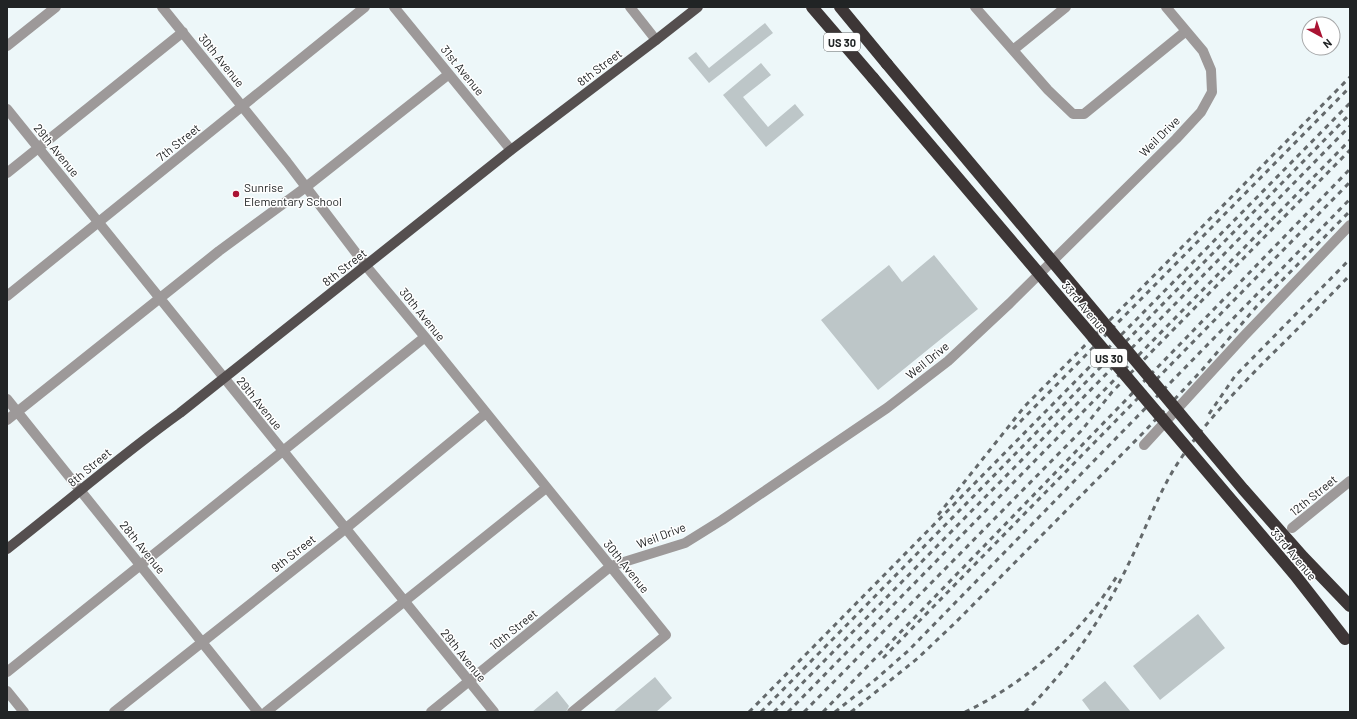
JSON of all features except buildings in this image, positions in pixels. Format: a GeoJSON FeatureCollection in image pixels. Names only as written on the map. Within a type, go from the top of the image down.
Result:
{"type":"FeatureCollection","features":[{"type":"Feature","properties":{"kind":"highway","name":"33rd Avenue"},"geometry":{"type":"LineString","coordinates":[[812,7],[1295,576],[1348,642]]}},
{"type":"Feature","properties":{"kind":"highway","name":"33rd Avenue"},"geometry":{"type":"LineString","coordinates":[[840,7],[1252,501],[1350,606]]}},
{"type":"Feature","properties":{"kind":"main road","name":"8th Street"},"geometry":{"type":"LineString","coordinates":[[7,549],[143,439],[180,413],[511,150],[698,7]]}},
{"type":"Feature","properties":{"kind":"street"},"geometry":{"type":"LineString","coordinates":[[7,46],[56,7]]}},
{"type":"Feature","properties":{"kind":"street","name":"30th Avenue"},"geometry":{"type":"LineString","coordinates":[[162,7],[306,187],[366,266],[666,635],[572,712]]}},
{"type":"Feature","properties":{"kind":"street","name":"7th Street"},"geometry":{"type":"LineString","coordinates":[[7,296],[365,7]]}},
{"type":"Feature","properties":{"kind":"street","name":"31st Avenue"},"geometry":{"type":"LineString","coordinates":[[394,7],[511,150]]}},
{"type":"Feature","properties":{"kind":"street"},"geometry":{"type":"LineString","coordinates":[[630,7],[656,40]]}},
{"type":"Feature","properties":{"kind":"street"},"geometry":{"type":"LineString","coordinates":[[975,7],[1048,90],[1073,114],[1084,114],[1186,31],[1166,7]]}},
{"type":"Feature","properties":{"kind":"street"},"geometry":{"type":"LineString","coordinates":[[1013,50],[1066,7]]}},
{"type":"Feature","properties":{"kind":"street","name":"Weil Drive"},"geometry":{"type":"LineString","coordinates":[[611,566],[686,543],[887,408],[948,361],[1010,303],[1176,139],[1201,112],[1212,92],[1211,70],[1203,51],[1186,31]]}},
{"type":"Feature","properties":{"kind":"street"},"geometry":{"type":"LineString","coordinates":[[7,173],[183,32]]}},
{"type":"Feature","properties":{"kind":"street"},"geometry":{"type":"LineString","coordinates":[[7,420],[219,251],[306,187],[449,74]]}},
{"type":"Feature","properties":{"kind":"street","name":"29th Avenue"},"geometry":{"type":"LineString","coordinates":[[7,109],[494,712]]}},
{"type":"Feature","properties":{"kind":"street"},"geometry":{"type":"LineString","coordinates":[[1144,445],[1244,336],[1350,225]]}},
{"type":"Feature","properties":{"kind":"street"},"geometry":{"type":"LineString","coordinates":[[7,672],[425,337]]}},
{"type":"Feature","properties":{"kind":"street","name":"28th Avenue"},"geometry":{"type":"LineString","coordinates":[[7,399],[258,712]]}},
{"type":"Feature","properties":{"kind":"street","name":"9th Street"},"geometry":{"type":"LineString","coordinates":[[114,712],[345,529],[486,413]]}},
{"type":"Feature","properties":{"kind":"street","name":"12th Street"},"geometry":{"type":"LineString","coordinates":[[1292,528],[1350,481]]}},
{"type":"Feature","properties":{"kind":"street"},"geometry":{"type":"LineString","coordinates":[[266,712],[546,488]]}},
{"type":"Feature","properties":{"kind":"street","name":"10th Street"},"geometry":{"type":"LineString","coordinates":[[431,712],[611,566]]}},
{"type":"Feature","properties":{"kind":"street"},"geometry":{"type":"LineString","coordinates":[[7,691],[24,712]]}},
{"type":"Feature","properties":{"kind":"railway"},"geometry":{"type":"LineString","coordinates":[[938,515],[1025,406],[1350,77]]}},
{"type":"Feature","properties":{"kind":"railway"},"geometry":{"type":"LineString","coordinates":[[1013,429],[1350,87]]}},
{"type":"Feature","properties":{"kind":"railway"},"geometry":{"type":"LineString","coordinates":[[749,712],[1350,103]]}},
{"type":"Feature","properties":{"kind":"railway"},"geometry":{"type":"LineString","coordinates":[[761,712],[1350,114]]}},
{"type":"Feature","properties":{"kind":"railway"},"geometry":{"type":"LineString","coordinates":[[774,712],[1350,126]]}},
{"type":"Feature","properties":{"kind":"railway"},"geometry":{"type":"LineString","coordinates":[[788,712],[1350,140]]}},
{"type":"Feature","properties":{"kind":"railway"},"geometry":{"type":"LineString","coordinates":[[804,712],[1082,430],[1112,392],[1350,150]]}},
{"type":"Feature","properties":{"kind":"railway"},"geometry":{"type":"LineString","coordinates":[[823,712],[1350,169]]}},
{"type":"Feature","properties":{"kind":"railway"},"geometry":{"type":"LineString","coordinates":[[883,658],[1350,182]]}},
{"type":"Feature","properties":{"kind":"railway"},"geometry":{"type":"LineString","coordinates":[[835,712],[908,651],[1350,199]]}},
{"type":"Feature","properties":{"kind":"railway"},"geometry":{"type":"LineString","coordinates":[[851,712],[918,658],[956,622],[1143,433],[1202,370],[1257,306],[1350,211]]}},
{"type":"Feature","properties":{"kind":"railway"},"geometry":{"type":"LineString","coordinates":[[1209,414],[1235,376],[1350,259]]}},
{"type":"Feature","properties":{"kind":"railway"},"geometry":{"type":"LineString","coordinates":[[1025,712],[1041,696],[1070,661],[1107,605],[1128,565],[1168,480],[1194,440],[1240,387],[1350,275]]}},
{"type":"Feature","properties":{"kind":"railway"},"geometry":{"type":"LineString","coordinates":[[965,712],[1009,687],[1050,655],[1087,618],[1117,576]]}},
{"type":"Feature","properties":{"kind":"place","name":"Sunrise Elementary School"},"geometry":{"type":"Point","coordinates":[236,194]}}]}
